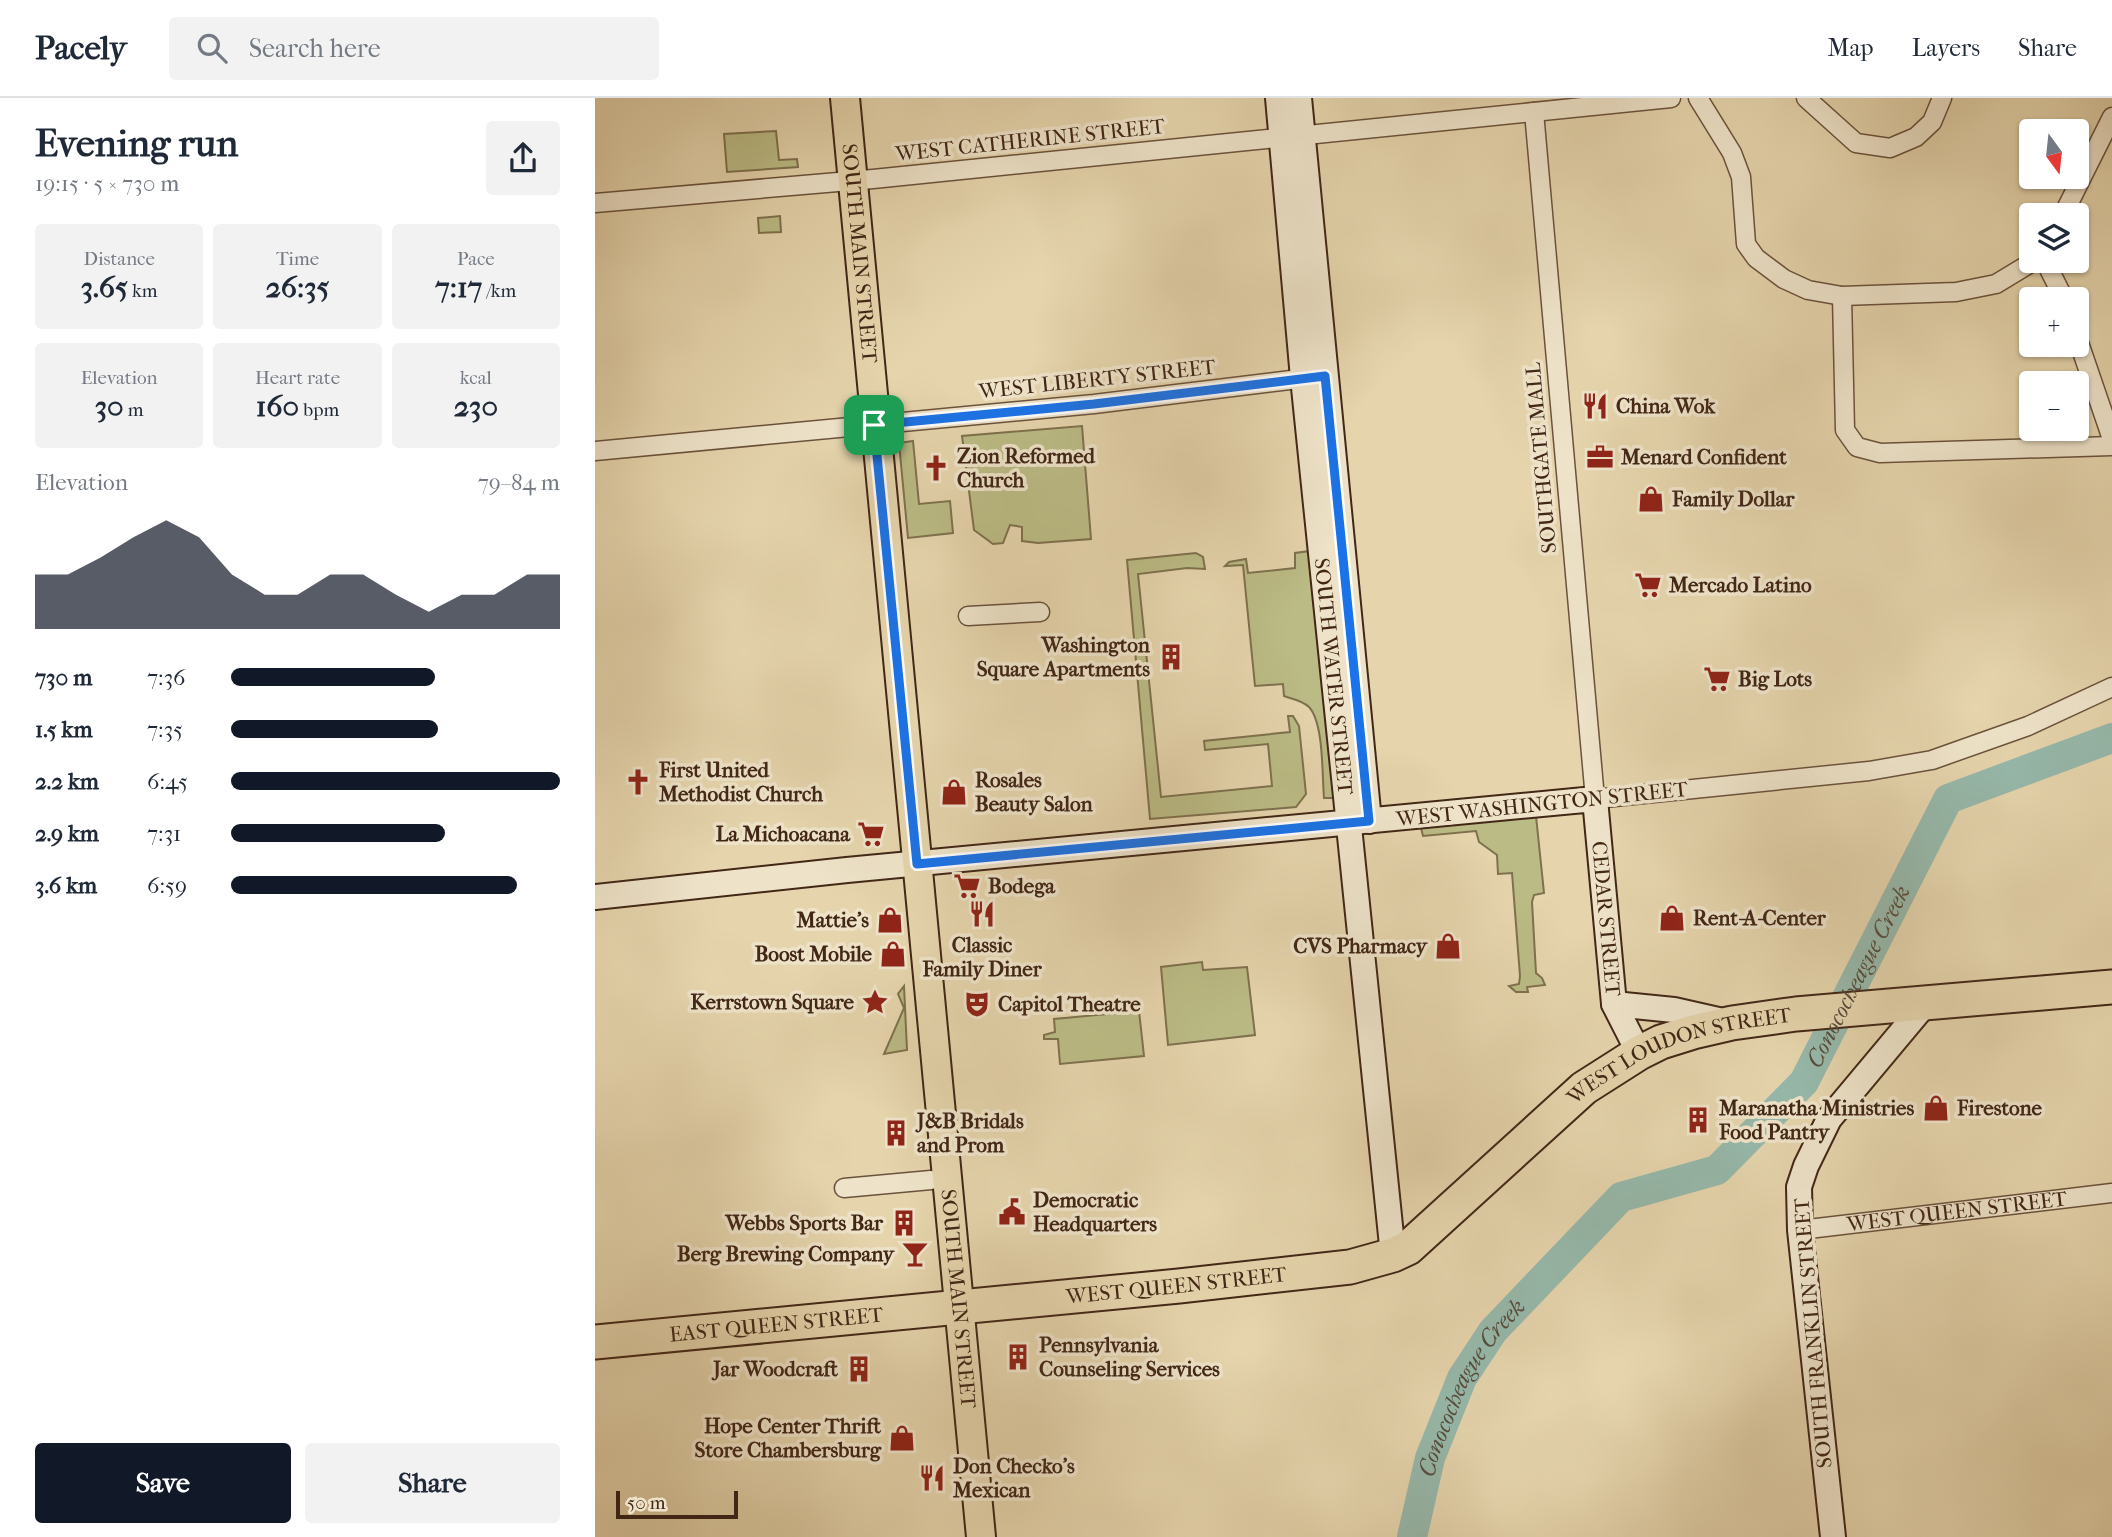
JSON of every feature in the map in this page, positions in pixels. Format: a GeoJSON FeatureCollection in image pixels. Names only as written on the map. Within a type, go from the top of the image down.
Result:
{"type":"FeatureCollection","features":[{"type":"Feature","properties":{"kind":"highway","name":"WEST LOUDON STREET"},"geometry":{"type":"LineString","coordinates":[[1393,1255],[1409,1248],[1584,1088],[1639,1053],[1682,1035],[1732,1023],[1796,1014],[2112,987]]}},
{"type":"Feature","properties":{"kind":"highway","name":"WEST QUEEN STREET"},"geometry":{"type":"LineString","coordinates":[[958,1306],[1350,1267],[1393,1255]]}},
{"type":"Feature","properties":{"kind":"highway","name":"EAST QUEEN STREET"},"geometry":{"type":"LineString","coordinates":[[595,1342],[958,1306]]}},
{"type":"Feature","properties":{"kind":"main road","name":"SOUTH MAIN STREET"},"geometry":{"type":"LineString","coordinates":[[845,98],[981,1537]]}},
{"type":"Feature","properties":{"kind":"street","name":"SOUTH WATER STREET"},"geometry":{"type":"LineString","coordinates":[[1278,98],[1292,136],[1358,822],[1393,1255]]}},
{"type":"Feature","properties":{"kind":"street"},"geometry":{"type":"LineString","coordinates":[[1292,136],[1299,98]]}},
{"type":"Feature","properties":{"kind":"street","name":"WEST CATHERINE STREET"},"geometry":{"type":"LineString","coordinates":[[595,203],[853,181],[1292,136],[1508,106],[1534,112],[1671,98]]}},
{"type":"Feature","properties":{"kind":"street"},"geometry":{"type":"LineString","coordinates":[[1698,98],[1732,153],[1741,177],[1746,244],[1756,258],[1784,279],[1808,290],[1842,296],[1956,292],[1996,284],[2019,270]]}},
{"type":"Feature","properties":{"kind":"street"},"geometry":{"type":"LineString","coordinates":[[1806,98],[1856,143],[1890,148],[1916,137],[1932,122],[1942,98]]}},
{"type":"Feature","properties":{"kind":"street","name":"SOUTHGATE MALL"},"geometry":{"type":"LineString","coordinates":[[1534,112],[1595,799]]}},
{"type":"Feature","properties":{"kind":"street"},"geometry":{"type":"LineString","coordinates":[[2069,203],[2112,117]]}},
{"type":"Feature","properties":{"kind":"street"},"geometry":{"type":"LineString","coordinates":[[1842,296],[1845,430],[1857,447],[1880,453],[2112,446]]}},
{"type":"Feature","properties":{"kind":"street"},"geometry":{"type":"LineString","coordinates":[[2084,357],[2112,439]]}},
{"type":"Feature","properties":{"kind":"street","name":"WEST LIBERTY STREET"},"geometry":{"type":"LineString","coordinates":[[595,451],[1104,403],[1314,377]]}},
{"type":"Feature","properties":{"kind":"street"},"geometry":{"type":"LineString","coordinates":[[968,616],[1040,612]]}},
{"type":"Feature","properties":{"kind":"street","name":"WEST WASHINGTON STREET"},"geometry":{"type":"LineString","coordinates":[[595,897],[1906,766],[1954,754],[2028,726],[2112,687]]}},
{"type":"Feature","properties":{"kind":"street","name":"CEDAR STREET"},"geometry":{"type":"LineString","coordinates":[[1595,799],[1613,1004],[1674,1010],[1732,1023]]}},
{"type":"Feature","properties":{"kind":"street","name":"SOUTH FRANKLIN STREET"},"geometry":{"type":"LineString","coordinates":[[1833,1537],[1800,1230],[1799,1187],[1829,1119],[1926,1003]]}},
{"type":"Feature","properties":{"kind":"street"},"geometry":{"type":"LineString","coordinates":[[1613,1004],[1639,1053]]}},
{"type":"Feature","properties":{"kind":"street"},"geometry":{"type":"LineString","coordinates":[[844,1188],[931,1180]]}},
{"type":"Feature","properties":{"kind":"street","name":"WEST QUEEN STREET"},"geometry":{"type":"LineString","coordinates":[[1800,1230],[2112,1194]]}},
{"type":"Feature","properties":{"kind":"green space"},"geometry":{"type":"Polygon","coordinates":[[[776,131],[779,160],[797,159],[798,167],[727,172],[724,134],[776,131]]]}},
{"type":"Feature","properties":{"kind":"green space"},"geometry":{"type":"Polygon","coordinates":[[[780,216],[781,232],[759,233],[758,218],[780,216]]]}},
{"type":"Feature","properties":{"kind":"green space"},"geometry":{"type":"Polygon","coordinates":[[[1082,426],[1091,539],[1038,543],[1022,541],[1022,527],[1010,525],[1003,543],[993,544],[974,530],[962,436],[1082,426]]]}},
{"type":"Feature","properties":{"kind":"green space"},"geometry":{"type":"Polygon","coordinates":[[[913,441],[919,504],[950,501],[953,533],[908,538],[899,443],[913,441]]]}},
{"type":"Feature","properties":{"kind":"green space"},"geometry":{"type":"Polygon","coordinates":[[[1310,551],[1337,798],[1324,798],[1320,737],[1309,707],[1284,696],[1283,684],[1255,686],[1243,565],[1225,566],[1229,562],[1246,559],[1248,573],[1295,568],[1295,553],[1310,551]]]}},
{"type":"Feature","properties":{"kind":"green space"},"geometry":{"type":"Polygon","coordinates":[[[1196,553],[1203,557],[1205,569],[1187,568],[1138,574],[1161,797],[1272,786],[1268,744],[1205,750],[1204,741],[1290,732],[1288,716],[1293,716],[1299,726],[1306,794],[1296,807],[1150,819],[1127,560],[1196,553]]]}},
{"type":"Feature","properties":{"kind":"green space"},"geometry":{"type":"Polygon","coordinates":[[[1536,816],[1544,893],[1534,895],[1532,902],[1536,973],[1545,985],[1527,987],[1528,992],[1516,992],[1509,986],[1519,984],[1520,976],[1512,873],[1498,874],[1497,855],[1479,842],[1476,831],[1423,836],[1421,828],[1536,816]]]}},
{"type":"Feature","properties":{"kind":"green space"},"geometry":{"type":"Polygon","coordinates":[[[1202,962],[1203,970],[1247,967],[1255,1035],[1168,1045],[1161,967],[1202,962]]]}},
{"type":"Feature","properties":{"kind":"green space"},"geometry":{"type":"Polygon","coordinates":[[[904,986],[907,1050],[884,1054],[904,1008],[898,994],[904,986]]]}},
{"type":"Feature","properties":{"kind":"green space"},"geometry":{"type":"Polygon","coordinates":[[[1139,1011],[1144,1056],[1060,1064],[1058,1039],[1044,1039],[1044,1035],[1055,1032],[1054,1019],[1139,1011]]]}},
{"type":"Feature","properties":{"kind":"waterway","name":"Conococheague Creek"},"geometry":{"type":"LineString","coordinates":[[1412,1537],[1430,1458],[1462,1378],[1493,1331],[1621,1197],[1717,1170],[1804,1082],[1948,799],[2112,738]]}},
{"type":"Feature","properties":{"kind":"place","name":"China Wok"},"geometry":{"type":"Point","coordinates":[1595,406]}},
{"type":"Feature","properties":{"kind":"place","name":"Menard Confident"},"geometry":{"type":"Point","coordinates":[1600,457]}},
{"type":"Feature","properties":{"kind":"place","name":"Zion Reformed Church"},"geometry":{"type":"Point","coordinates":[936,468]}},
{"type":"Feature","properties":{"kind":"place","name":"Family Dollar"},"geometry":{"type":"Point","coordinates":[1651,499]}},
{"type":"Feature","properties":{"kind":"place","name":"Mercado Latino"},"geometry":{"type":"Point","coordinates":[1648,585]}},
{"type":"Feature","properties":{"kind":"place","name":"Washington Square Apartments"},"geometry":{"type":"Point","coordinates":[1171,657]}},
{"type":"Feature","properties":{"kind":"place","name":"Big Lots"},"geometry":{"type":"Point","coordinates":[1717,679]}},
{"type":"Feature","properties":{"kind":"place","name":"First United Methodist Church"},"geometry":{"type":"Point","coordinates":[638,782]}},
{"type":"Feature","properties":{"kind":"place","name":"Rosales Beauty Salon"},"geometry":{"type":"Point","coordinates":[954,792]}},
{"type":"Feature","properties":{"kind":"place","name":"La Michoacana"},"geometry":{"type":"Point","coordinates":[871,834]}},
{"type":"Feature","properties":{"kind":"place","name":"Bodega"},"geometry":{"type":"Point","coordinates":[967,886]}},
{"type":"Feature","properties":{"kind":"place","name":"Classic Family Diner"},"geometry":{"type":"Point","coordinates":[982,914]}},
{"type":"Feature","properties":{"kind":"place","name":"Rent-A-Center"},"geometry":{"type":"Point","coordinates":[1672,918]}},
{"type":"Feature","properties":{"kind":"place","name":"Mattie's"},"geometry":{"type":"Point","coordinates":[890,920]}},
{"type":"Feature","properties":{"kind":"place","name":"CVS Pharmacy"},"geometry":{"type":"Point","coordinates":[1448,946]}},
{"type":"Feature","properties":{"kind":"place","name":"Boost Mobile"},"geometry":{"type":"Point","coordinates":[893,954]}},
{"type":"Feature","properties":{"kind":"place","name":"Kerrstown Square"},"geometry":{"type":"Point","coordinates":[875,1002]}},
{"type":"Feature","properties":{"kind":"place","name":"Capitol Theatre"},"geometry":{"type":"Point","coordinates":[977,1004]}},
{"type":"Feature","properties":{"kind":"place","name":"Firestone"},"geometry":{"type":"Point","coordinates":[1936,1108]}},
{"type":"Feature","properties":{"kind":"place","name":"Maranatha Ministries Food Pantry"},"geometry":{"type":"Point","coordinates":[1698,1120]}},
{"type":"Feature","properties":{"kind":"place","name":"J&B Bridals and Prom"},"geometry":{"type":"Point","coordinates":[896,1133]}},
{"type":"Feature","properties":{"kind":"place","name":"Democratic Headquarters"},"geometry":{"type":"Point","coordinates":[1012,1212]}},
{"type":"Feature","properties":{"kind":"place","name":"Webbs Sports Bar"},"geometry":{"type":"Point","coordinates":[904,1223]}},
{"type":"Feature","properties":{"kind":"place","name":"Berg Brewing Company"},"geometry":{"type":"Point","coordinates":[915,1254]}},
{"type":"Feature","properties":{"kind":"place","name":"Pennsylvania Counseling Services"},"geometry":{"type":"Point","coordinates":[1018,1357]}},
{"type":"Feature","properties":{"kind":"place","name":"Jar Woodcraft"},"geometry":{"type":"Point","coordinates":[859,1369]}},
{"type":"Feature","properties":{"kind":"place","name":"Hope Center Thrift Store Chambersburg"},"geometry":{"type":"Point","coordinates":[902,1438]}},
{"type":"Feature","properties":{"kind":"place","name":"Don Checko's Mexican"},"geometry":{"type":"Point","coordinates":[932,1478]}},
{"type":"Feature","properties":{"kind":"route"},"geometry":{"type":"LineString","coordinates":[[1325,376],[1369,821],[917,864],[874,425],[1094,404],[1325,376]]}}]}
